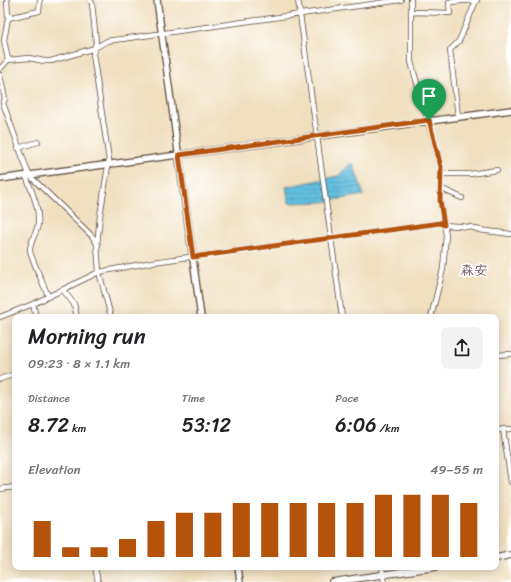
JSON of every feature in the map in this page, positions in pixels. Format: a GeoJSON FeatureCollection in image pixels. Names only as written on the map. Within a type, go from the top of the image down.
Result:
{"type":"FeatureCollection","features":[{"type":"Feature","properties":{"kind":"main road"},"geometry":{"type":"LineString","coordinates":[[499,557],[511,555]]}},
{"type":"Feature","properties":{"kind":"main road"},"geometry":{"type":"LineString","coordinates":[[332,582],[384,579],[423,570]]}},
{"type":"Feature","properties":{"kind":"street"},"geometry":{"type":"LineString","coordinates":[[7,0],[8,20],[4,40],[8,60]]}},
{"type":"Feature","properties":{"kind":"street"},"geometry":{"type":"LineString","coordinates":[[0,23],[39,11],[40,0]]}},
{"type":"Feature","properties":{"kind":"street"},"geometry":{"type":"LineString","coordinates":[[90,0],[92,3],[96,42],[93,54],[95,75],[109,160],[107,166],[98,245],[99,272],[102,290],[110,314]]}},
{"type":"Feature","properties":{"kind":"street"},"geometry":{"type":"LineString","coordinates":[[157,0],[201,314]]}},
{"type":"Feature","properties":{"kind":"street"},"geometry":{"type":"LineString","coordinates":[[298,0],[318,135],[342,314]]}},
{"type":"Feature","properties":{"kind":"street"},"geometry":{"type":"LineString","coordinates":[[0,70],[8,60],[29,58],[44,62],[51,61],[95,48],[106,41],[401,0]]}},
{"type":"Feature","properties":{"kind":"street"},"geometry":{"type":"LineString","coordinates":[[412,0],[411,62],[429,120],[441,167],[440,188],[446,247],[443,269],[433,314]]}},
{"type":"Feature","properties":{"kind":"street"},"geometry":{"type":"LineString","coordinates":[[412,12],[450,13],[449,1],[476,1],[460,41],[450,50],[458,116]]}},
{"type":"Feature","properties":{"kind":"street"},"geometry":{"type":"LineString","coordinates":[[0,75],[6,99],[2,103],[28,175],[38,216],[36,231],[31,243],[30,254],[38,269],[48,296]]}},
{"type":"Feature","properties":{"kind":"street"},"geometry":{"type":"LineString","coordinates":[[0,179],[107,166],[318,135],[511,110]]}},
{"type":"Feature","properties":{"kind":"street"},"geometry":{"type":"LineString","coordinates":[[18,148],[38,142]]}},
{"type":"Feature","properties":{"kind":"street"},"geometry":{"type":"LineString","coordinates":[[440,174],[470,174],[497,170]]}},
{"type":"Feature","properties":{"kind":"street"},"geometry":{"type":"LineString","coordinates":[[28,175],[92,236],[98,245]]}},
{"type":"Feature","properties":{"kind":"street"},"geometry":{"type":"LineString","coordinates":[[440,188],[462,198]]}},
{"type":"Feature","properties":{"kind":"street"},"geometry":{"type":"LineString","coordinates":[[0,316],[33,304],[99,272],[153,262],[440,223],[444,225],[471,227],[479,230],[511,234]]}},
{"type":"Feature","properties":{"kind":"street"},"geometry":{"type":"LineString","coordinates":[[63,290],[74,304],[76,314]]}},
{"type":"Feature","properties":{"kind":"street"},"geometry":{"type":"LineString","coordinates":[[33,304],[35,314]]}},
{"type":"Feature","properties":{"kind":"street"},"geometry":{"type":"LineString","coordinates":[[499,355],[511,354]]}},
{"type":"Feature","properties":{"kind":"street"},"geometry":{"type":"LineString","coordinates":[[0,379],[12,375]]}},
{"type":"Feature","properties":{"kind":"street"},"geometry":{"type":"LineString","coordinates":[[503,429],[511,482]]}},
{"type":"Feature","properties":{"kind":"street"},"geometry":{"type":"LineString","coordinates":[[499,430],[511,429]]}},
{"type":"Feature","properties":{"kind":"street"},"geometry":{"type":"LineString","coordinates":[[0,489],[12,487]]}},
{"type":"Feature","properties":{"kind":"street"},"geometry":{"type":"LineString","coordinates":[[96,570],[98,582]]}},
{"type":"Feature","properties":{"kind":"street"},"geometry":{"type":"LineString","coordinates":[[238,570],[240,582]]}},
{"type":"Feature","properties":{"kind":"water"},"geometry":{"type":"Polygon","coordinates":[[[351,163],[353,164],[364,195],[323,202],[289,203],[286,187],[338,176],[351,163]]]}},
{"type":"Feature","properties":{"kind":"district","name":"森安"},"geometry":{"type":"Point","coordinates":[474,270]}},
{"type":"Feature","properties":{"kind":"route"},"geometry":{"type":"LineString","coordinates":[[429,120],[441,167],[440,200],[444,225],[440,223],[384,230],[193,257],[179,155],[429,120]]}}]}
